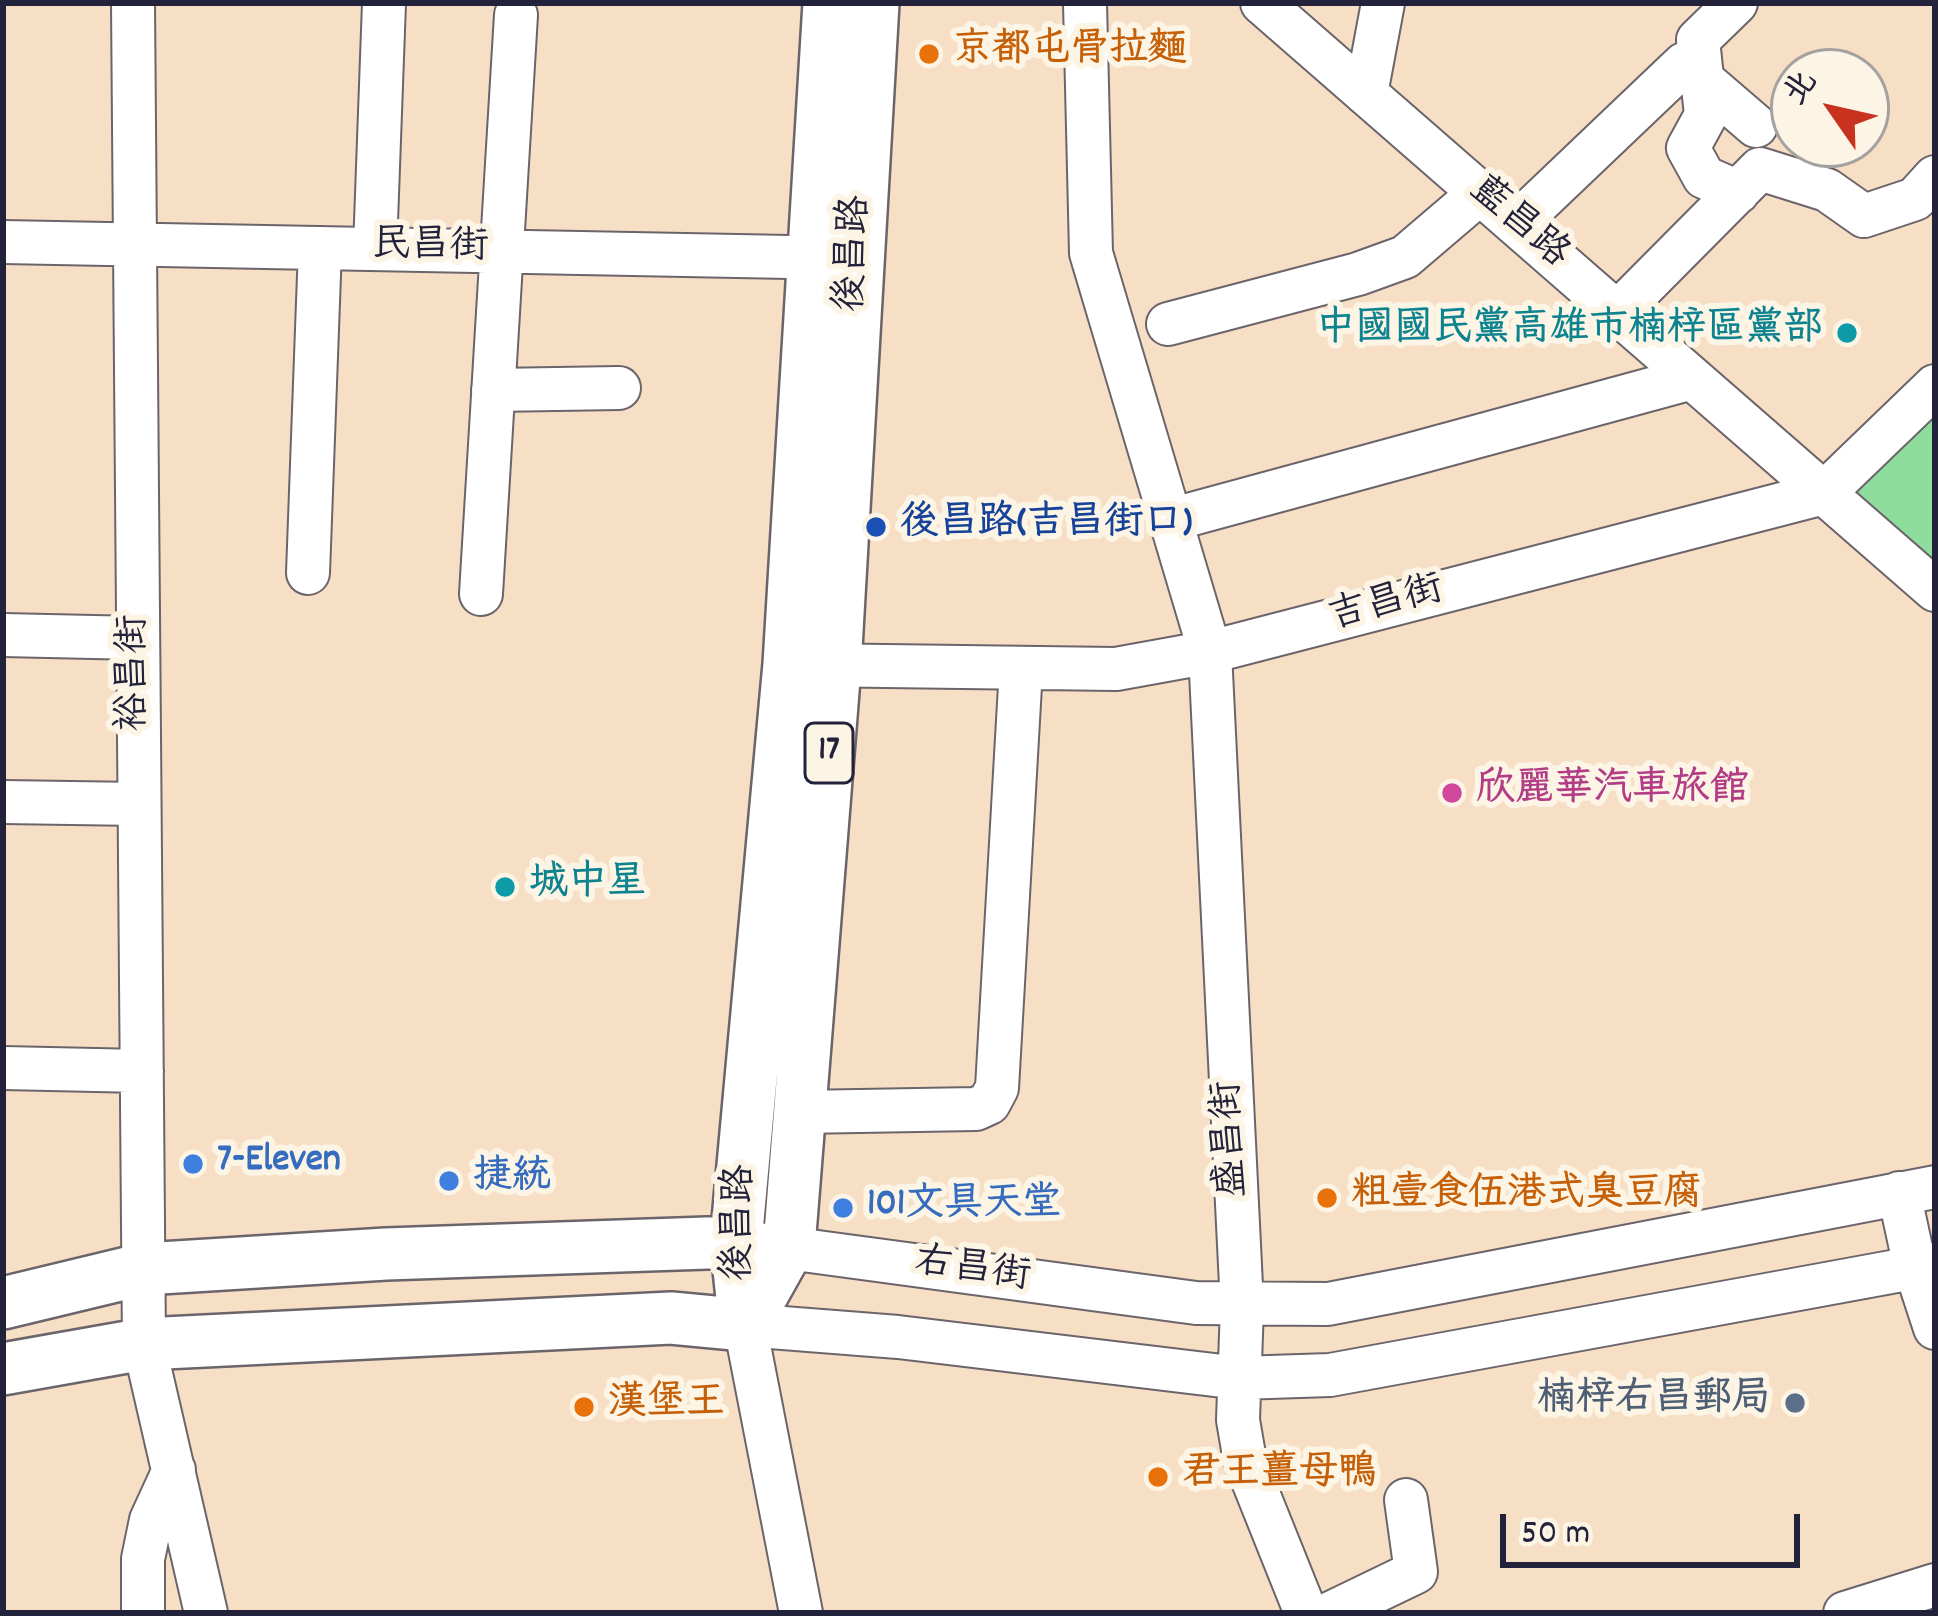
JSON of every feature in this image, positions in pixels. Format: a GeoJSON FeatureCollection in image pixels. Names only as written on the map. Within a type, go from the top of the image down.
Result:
{"type":"FeatureCollection","features":[{"type":"Feature","properties":{"kind":"main road","name":"後昌路"},"geometry":{"type":"LineString","coordinates":[[745,1325],[789,1246],[800,1112],[812,665],[835,258],[829,3]]}},
{"type":"Feature","properties":{"kind":"main road","name":"後昌路"},"geometry":{"type":"LineString","coordinates":[[835,258],[872,3]]}},
{"type":"Feature","properties":{"kind":"main road","name":"後昌路"},"geometry":{"type":"LineString","coordinates":[[745,1325],[736,1242],[812,665]]}},
{"type":"Feature","properties":{"kind":"main road","name":"右昌街"},"geometry":{"type":"LineString","coordinates":[[3,1303],[144,1269],[386,1254],[736,1242]]}},
{"type":"Feature","properties":{"kind":"main road","name":"右昌街"},"geometry":{"type":"LineString","coordinates":[[3,1369],[144,1344],[671,1318],[745,1325]]}},
{"type":"Feature","properties":{"kind":"street","name":"裕昌街"},"geometry":{"type":"LineString","coordinates":[[133,3],[144,1344],[206,1613]]}},
{"type":"Feature","properties":{"kind":"street"},"geometry":{"type":"LineString","coordinates":[[375,249],[384,3]]}},
{"type":"Feature","properties":{"kind":"street","name":"盛昌街"},"geometry":{"type":"LineString","coordinates":[[1084,3],[1091,253],[1210,652],[1242,1306],[1238,1420],[1245,1461],[1306,1613]]}},
{"type":"Feature","properties":{"kind":"street","name":"藍昌路"},"geometry":{"type":"LineString","coordinates":[[1262,3],[1935,590]]}},
{"type":"Feature","properties":{"kind":"street"},"geometry":{"type":"LineString","coordinates":[[1366,94],[1383,3]]}},
{"type":"Feature","properties":{"kind":"street"},"geometry":{"type":"LineString","coordinates":[[1736,3],[1698,40],[1706,115],[1688,148],[1704,177],[1738,192]]}},
{"type":"Feature","properties":{"kind":"street"},"geometry":{"type":"LineString","coordinates":[[481,594],[516,15]]}},
{"type":"Feature","properties":{"kind":"street"},"geometry":{"type":"LineString","coordinates":[[1516,224],[1684,64],[1756,126]]}},
{"type":"Feature","properties":{"kind":"street"},"geometry":{"type":"LineString","coordinates":[[1617,313],[1760,169],[1827,190],[1864,216],[1915,199],[1935,178]]}},
{"type":"Feature","properties":{"kind":"street"},"geometry":{"type":"LineString","coordinates":[[1168,324],[1405,257],[1480,193]]}},
{"type":"Feature","properties":{"kind":"street","name":"民昌街"},"geometry":{"type":"LineString","coordinates":[[3,242],[835,258]]}},
{"type":"Feature","properties":{"kind":"street"},"geometry":{"type":"LineString","coordinates":[[308,573],[320,248]]}},
{"type":"Feature","properties":{"kind":"street"},"geometry":{"type":"LineString","coordinates":[[1170,520],[1691,378]]}},
{"type":"Feature","properties":{"kind":"street","name":"吉昌街"},"geometry":{"type":"LineString","coordinates":[[812,665],[1116,669],[1210,652],[1824,493],[1935,386]]}},
{"type":"Feature","properties":{"kind":"street"},"geometry":{"type":"LineString","coordinates":[[494,390],[619,388]]}},
{"type":"Feature","properties":{"kind":"street"},"geometry":{"type":"LineString","coordinates":[[3,634],[138,638]]}},
{"type":"Feature","properties":{"kind":"street"},"geometry":{"type":"LineString","coordinates":[[800,1112],[976,1109],[989,1103],[998,1088],[1021,668]]}},
{"type":"Feature","properties":{"kind":"street"},"geometry":{"type":"LineString","coordinates":[[3,802],[140,804]]}},
{"type":"Feature","properties":{"kind":"street"},"geometry":{"type":"LineString","coordinates":[[3,1068],[142,1071]]}},
{"type":"Feature","properties":{"kind":"street"},"geometry":{"type":"LineString","coordinates":[[1917,1190],[1935,1328]]}},
{"type":"Feature","properties":{"kind":"street","name":"右昌街"},"geometry":{"type":"LineString","coordinates":[[736,1242],[1242,1306],[1328,1304],[1917,1190]]}},
{"type":"Feature","properties":{"kind":"street","name":"右昌街"},"geometry":{"type":"LineString","coordinates":[[745,1325],[898,1336],[1239,1378],[1330,1375],[1925,1266]]}},
{"type":"Feature","properties":{"kind":"street"},"geometry":{"type":"LineString","coordinates":[[745,1325],[801,1613]]}},
{"type":"Feature","properties":{"kind":"street"},"geometry":{"type":"LineString","coordinates":[[143,1613],[143,1559],[151,1520],[173,1470]]}},
{"type":"Feature","properties":{"kind":"street"},"geometry":{"type":"LineString","coordinates":[[1331,1613],[1416,1572],[1406,1500]]}},
{"type":"Feature","properties":{"kind":"street"},"geometry":{"type":"LineString","coordinates":[[1845,1613],[1935,1585]]}},
{"type":"Feature","properties":{"kind":"green space"},"geometry":{"type":"Polygon","coordinates":[[[1935,410],[1935,563],[1849,492],[1935,410]]]}},
{"type":"Feature","properties":{"kind":"place","name":"京都屯骨拉麵"},"geometry":{"type":"Point","coordinates":[929,54]}},
{"type":"Feature","properties":{"kind":"place","name":"中國國民黨高雄市楠梓區黨部"},"geometry":{"type":"Point","coordinates":[1847,333]}},
{"type":"Feature","properties":{"kind":"place","name":"後昌路(吉昌街口)"},"geometry":{"type":"Point","coordinates":[876,527]}},
{"type":"Feature","properties":{"kind":"place","name":"欣麗華汽車旅館"},"geometry":{"type":"Point","coordinates":[1452,793]}},
{"type":"Feature","properties":{"kind":"place","name":"城中星"},"geometry":{"type":"Point","coordinates":[505,887]}},
{"type":"Feature","properties":{"kind":"place","name":"7-Eleven"},"geometry":{"type":"Point","coordinates":[193,1164]}},
{"type":"Feature","properties":{"kind":"place","name":"捷統"},"geometry":{"type":"Point","coordinates":[449,1181]}},
{"type":"Feature","properties":{"kind":"place","name":"粗壹食伍港式臭豆腐"},"geometry":{"type":"Point","coordinates":[1327,1198]}},
{"type":"Feature","properties":{"kind":"place","name":"101文具天堂"},"geometry":{"type":"Point","coordinates":[843,1208]}},
{"type":"Feature","properties":{"kind":"place","name":"楠梓右昌郵局"},"geometry":{"type":"Point","coordinates":[1795,1403]}},
{"type":"Feature","properties":{"kind":"place","name":"漢堡王"},"geometry":{"type":"Point","coordinates":[584,1407]}},
{"type":"Feature","properties":{"kind":"place","name":"君王薑母鴨"},"geometry":{"type":"Point","coordinates":[1158,1477]}}]}
